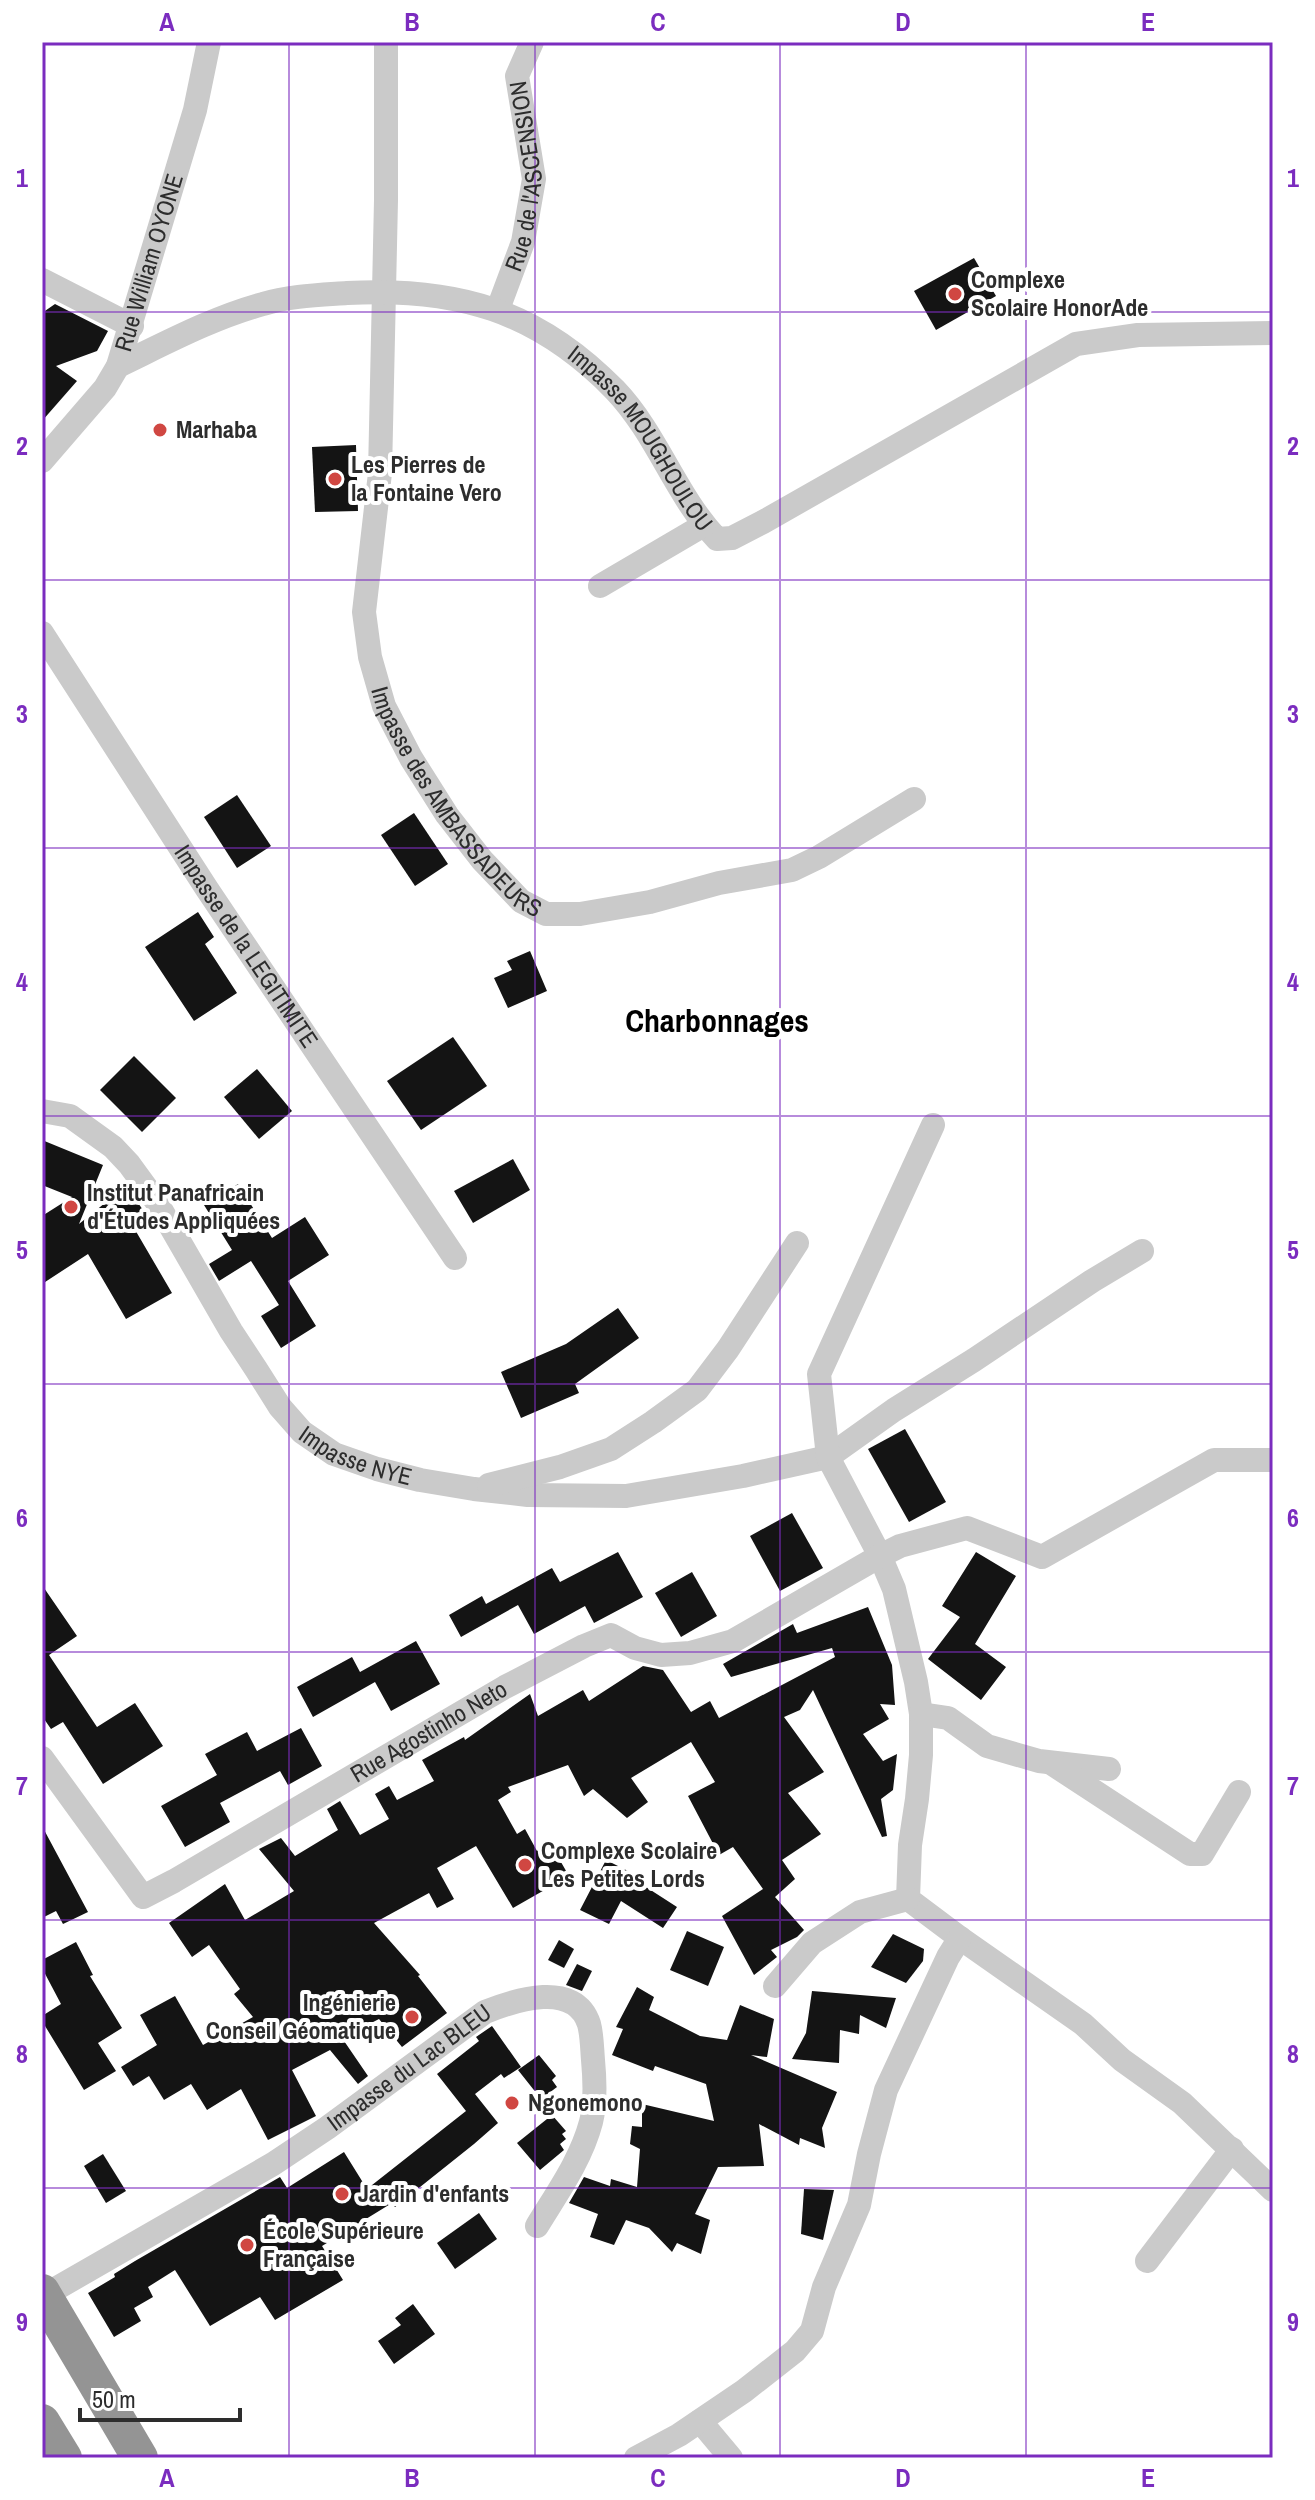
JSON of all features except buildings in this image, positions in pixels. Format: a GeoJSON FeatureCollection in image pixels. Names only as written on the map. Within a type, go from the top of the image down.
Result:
{"type":"FeatureCollection","features":[{"type":"Feature","properties":{"kind":"highway"},"geometry":{"type":"LineString","coordinates":[[43,2294],[140,2458]]}},
{"type":"Feature","properties":{"kind":"highway"},"geometry":{"type":"LineString","coordinates":[[42,2334],[116,2458]]}},
{"type":"Feature","properties":{"kind":"highway"},"geometry":{"type":"LineString","coordinates":[[42,2422],[64,2458]]}},
{"type":"Feature","properties":{"kind":"street","name":"Rue William OYONE"},"geometry":{"type":"LineString","coordinates":[[42,461],[105,388],[118,366],[195,110],[209,42]]}},
{"type":"Feature","properties":{"kind":"street","name":"Impasse des AMBASSADEURS"},"geometry":{"type":"LineString","coordinates":[[386,42],[380,473],[364,612],[370,657],[384,706],[411,758],[447,815],[482,860],[521,901],[546,914],[580,914],[650,902],[719,883],[792,870],[914,799]]}},
{"type":"Feature","properties":{"kind":"street","name":"Rue de l'ASCENSION"},"geometry":{"type":"LineString","coordinates":[[498,309],[523,242],[534,179],[517,76],[532,42]]}},
{"type":"Feature","properties":{"kind":"street"},"geometry":{"type":"LineString","coordinates":[[42,280],[132,326]]}},
{"type":"Feature","properties":{"kind":"street","name":"Impasse MOUGHOULOU"},"geometry":{"type":"LineString","coordinates":[[118,366],[208,322],[265,303],[384,291],[436,295],[498,309],[545,332],[579,357],[616,391],[654,444],[704,525],[717,539],[732,538],[830,485],[1076,344],[1138,335],[1273,333]]}},
{"type":"Feature","properties":{"kind":"street"},"geometry":{"type":"LineString","coordinates":[[600,586],[704,525]]}},
{"type":"Feature","properties":{"kind":"street","name":"Impasse de la LEGITIMITE"},"geometry":{"type":"LineString","coordinates":[[42,633],[207,889],[455,1258]]}},
{"type":"Feature","properties":{"kind":"street","name":"Impasse NYE"},"geometry":{"type":"LineString","coordinates":[[42,1111],[70,1116],[113,1147],[129,1164],[156,1201],[231,1331],[280,1407],[302,1432],[334,1454],[420,1480],[474,1489],[528,1495],[626,1496],[729,1479],[828,1457]]}},
{"type":"Feature","properties":{"kind":"street"},"geometry":{"type":"LineString","coordinates":[[908,1899],[910,1845],[921,1755],[921,1714],[912,1660],[898,1604],[880,1556],[828,1457],[819,1374],[933,1125]]}},
{"type":"Feature","properties":{"kind":"street"},"geometry":{"type":"LineString","coordinates":[[474,1489],[560,1467],[611,1449],[697,1390],[728,1349],[797,1243]]}},
{"type":"Feature","properties":{"kind":"street"},"geometry":{"type":"LineString","coordinates":[[828,1457],[894,1410],[1142,1251]]}},
{"type":"Feature","properties":{"kind":"street"},"geometry":{"type":"LineString","coordinates":[[880,1556],[900,1546],[967,1528],[1042,1557],[1161,1493],[1214,1460],[1273,1460]]}},
{"type":"Feature","properties":{"kind":"street","name":"Rue Agostinho Neto"},"geometry":{"type":"LineString","coordinates":[[42,1758],[143,1897],[283,1818],[438,1724],[584,1646],[611,1635],[635,1648],[661,1655],[690,1653],[733,1641],[880,1556]]}},
{"type":"Feature","properties":{"kind":"street"},"geometry":{"type":"LineString","coordinates":[[921,1714],[948,1718],[987,1746],[1051,1763],[1109,1769]]}},
{"type":"Feature","properties":{"kind":"street"},"geometry":{"type":"LineString","coordinates":[[1051,1763],[1190,1854],[1202,1854],[1239,1792]]}},
{"type":"Feature","properties":{"kind":"street"},"geometry":{"type":"LineString","coordinates":[[908,1899],[1083,2024],[1122,2060],[1182,2103],[1273,2190]]}},
{"type":"Feature","properties":{"kind":"street"},"geometry":{"type":"LineString","coordinates":[[775,1986],[812,1943],[860,1912],[908,1899]]}},
{"type":"Feature","properties":{"kind":"street"},"geometry":{"type":"LineString","coordinates":[[636,2458],[679,2435],[774,2370],[812,2331],[824,2287],[859,2205],[886,2090],[948,1957],[960,1938]]}},
{"type":"Feature","properties":{"kind":"street","name":"Impasse du Lac BLEU"},"geometry":{"type":"LineString","coordinates":[[43,2294],[273,2164],[339,2120],[476,2018],[506,2003],[535,1997],[563,1998],[578,2006],[588,2022],[595,2100],[583,2145],[537,2226]]}},
{"type":"Feature","properties":{"kind":"street"},"geometry":{"type":"LineString","coordinates":[[1147,2261],[1232,2149]]}},
{"type":"Feature","properties":{"kind":"street"},"geometry":{"type":"LineString","coordinates":[[700,2421],[731,2458]]}},
{"type":"Feature","properties":{"kind":"place","name":"Complexe Scolaire HonorAde"},"geometry":{"type":"Point","coordinates":[955,294]}},
{"type":"Feature","properties":{"kind":"place","name":"Marhaba"},"geometry":{"type":"Point","coordinates":[160,430]}},
{"type":"Feature","properties":{"kind":"place","name":"Les Pierres de la Fontaine Vero"},"geometry":{"type":"Point","coordinates":[335,479]}},
{"type":"Feature","properties":{"kind":"place","name":"Institut Panafricain d'Études Appliquées"},"geometry":{"type":"Point","coordinates":[71,1207]}},
{"type":"Feature","properties":{"kind":"place","name":"Complexe Scolaire Les Petites Lords"},"geometry":{"type":"Point","coordinates":[525,1865]}},
{"type":"Feature","properties":{"kind":"place","name":"Ingénierie Conseil Géomatique"},"geometry":{"type":"Point","coordinates":[412,2017]}},
{"type":"Feature","properties":{"kind":"place","name":"Ngonemono"},"geometry":{"type":"Point","coordinates":[512,2103]}},
{"type":"Feature","properties":{"kind":"place","name":"Jardin d'enfants"},"geometry":{"type":"Point","coordinates":[342,2194]}},
{"type":"Feature","properties":{"kind":"place","name":"École Supérieure Française"},"geometry":{"type":"Point","coordinates":[247,2245]}},
{"type":"Feature","properties":{"kind":"district","name":"Charbonnages"},"geometry":{"type":"Point","coordinates":[717,1021]}}]}
